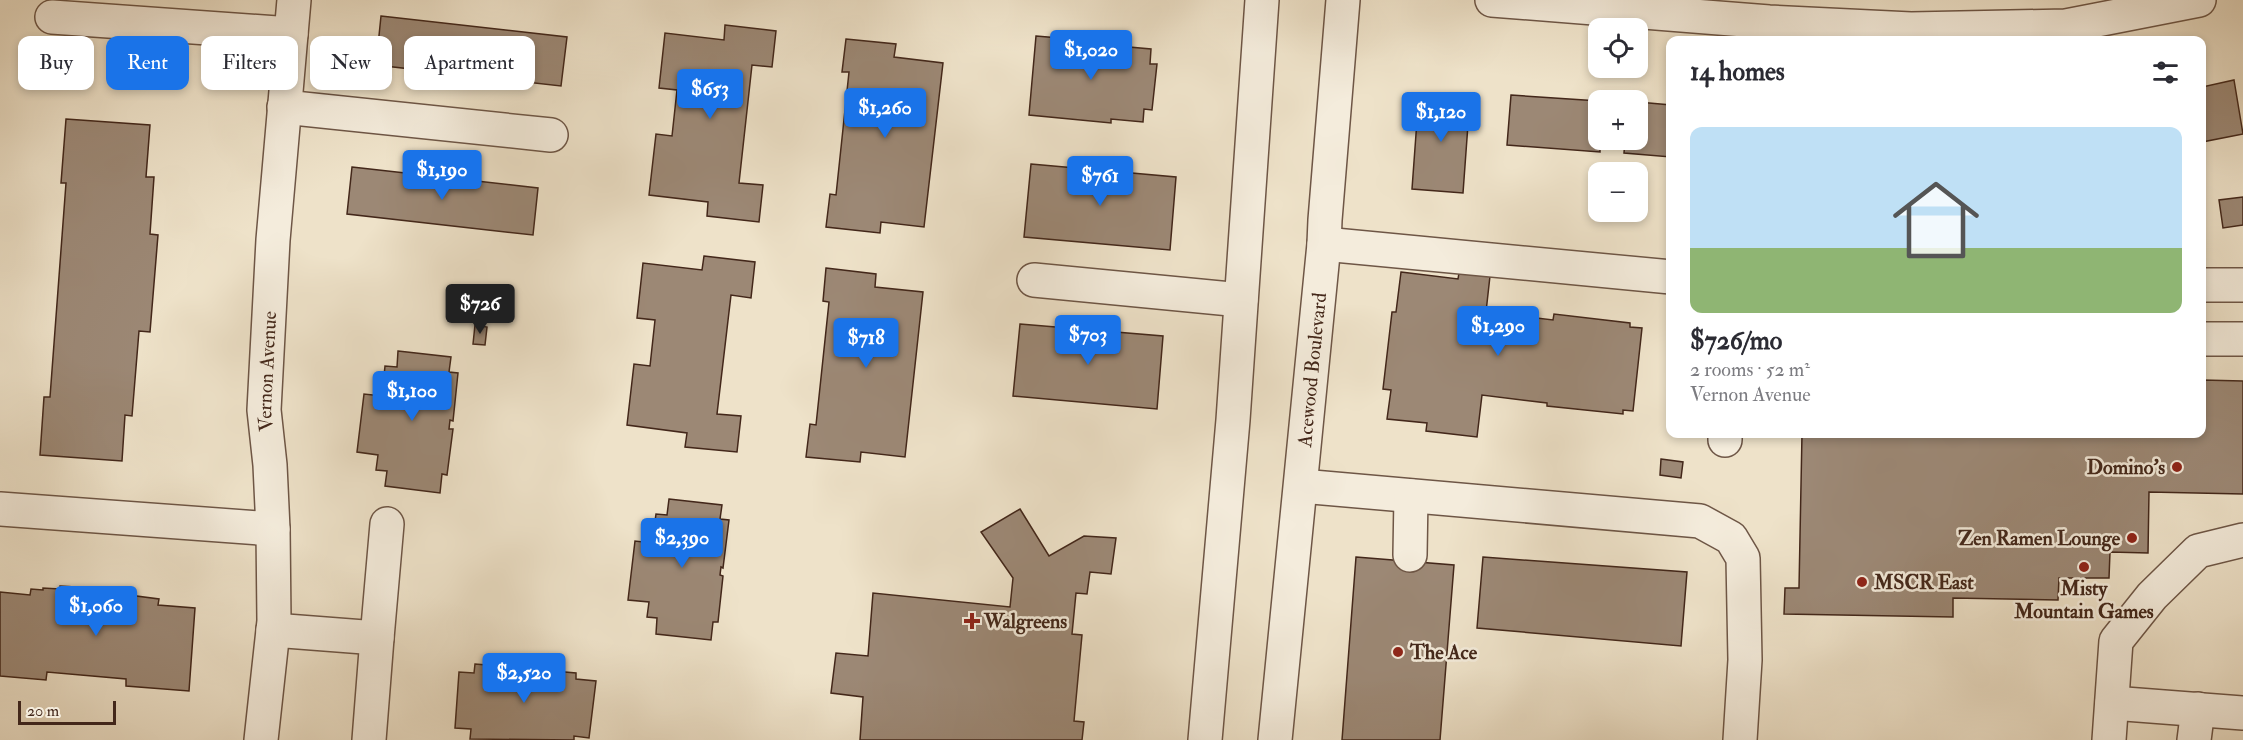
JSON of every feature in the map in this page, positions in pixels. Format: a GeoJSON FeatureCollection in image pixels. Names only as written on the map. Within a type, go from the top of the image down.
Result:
{"type":"FeatureCollection","features":[{"type":"Feature","properties":{"kind":"street","name":"Vernon Avenue"},"geometry":{"type":"LineString","coordinates":[[261,740],[273,630],[273,529],[270,465],[264,410],[273,240],[294,0]]}},
{"type":"Feature","properties":{"kind":"street"},"geometry":{"type":"LineString","coordinates":[[1205,740],[1233,420],[1262,0]]}},
{"type":"Feature","properties":{"kind":"street","name":"Acewood Boulevard"},"geometry":{"type":"LineString","coordinates":[[1275,740],[1324,244],[1343,0]]}},
{"type":"Feature","properties":{"kind":"street"},"geometry":{"type":"LineString","coordinates":[[1492,0],[1769,22],[1911,29],[2066,26],[2199,0]]}},
{"type":"Feature","properties":{"kind":"street"},"geometry":{"type":"LineString","coordinates":[[52,18],[291,34]]}},
{"type":"Feature","properties":{"kind":"street"},"geometry":{"type":"LineString","coordinates":[[284,107],[551,135]]}},
{"type":"Feature","properties":{"kind":"street"},"geometry":{"type":"LineString","coordinates":[[1324,244],[1666,277]]}},
{"type":"Feature","properties":{"kind":"street"},"geometry":{"type":"LineString","coordinates":[[1034,280],[1241,300]]}},
{"type":"Feature","properties":{"kind":"street"},"geometry":{"type":"LineString","coordinates":[[2206,285],[2243,285]]}},
{"type":"Feature","properties":{"kind":"street"},"geometry":{"type":"LineString","coordinates":[[2206,339],[2243,339]]}},
{"type":"Feature","properties":{"kind":"street"},"geometry":{"type":"LineString","coordinates":[[1301,486],[1700,521],[1731,538],[1743,558],[1745,660],[1740,740]]}},
{"type":"Feature","properties":{"kind":"street"},"geometry":{"type":"LineString","coordinates":[[1410,555],[1411,496]]}},
{"type":"Feature","properties":{"kind":"street"},"geometry":{"type":"LineString","coordinates":[[0,509],[273,529]]}},
{"type":"Feature","properties":{"kind":"street"},"geometry":{"type":"LineString","coordinates":[[369,740],[387,524]]}},
{"type":"Feature","properties":{"kind":"street"},"geometry":{"type":"LineString","coordinates":[[2109,740],[2116,641],[2152,596],[2198,551],[2243,540]]}},
{"type":"Feature","properties":{"kind":"street"},"geometry":{"type":"LineString","coordinates":[[273,630],[377,638]]}},
{"type":"Feature","properties":{"kind":"street"},"geometry":{"type":"LineString","coordinates":[[2112,703],[2196,725],[2243,713]]}},
{"type":"Feature","properties":{"kind":"building"},"geometry":{"type":"Polygon","coordinates":[[[381,16],[567,37],[561,86],[535,83],[535,36],[404,36],[404,68],[392,67],[392,36],[379,36],[381,16]]]}},
{"type":"Feature","properties":{"kind":"building"},"geometry":{"type":"Polygon","coordinates":[[[725,25],[776,31],[772,67],[752,65],[739,183],[763,185],[759,222],[707,216],[708,202],[649,195],[656,134],[672,136],[677,90],[659,88],[665,33],[724,40],[725,25]]]}},
{"type":"Feature","properties":{"kind":"building"},"geometry":{"type":"Polygon","coordinates":[[[1036,36],[1118,43],[1118,46],[1151,49],[1150,64],[1157,64],[1152,110],[1144,109],[1143,122],[1111,119],[1111,123],[1029,115],[1036,36]]]}},
{"type":"Feature","properties":{"kind":"building"},"geometry":{"type":"Polygon","coordinates":[[[846,39],[896,44],[894,57],[943,63],[924,227],[881,222],[880,233],[826,227],[830,194],[836,195],[849,72],[842,72],[846,39]]]}},
{"type":"Feature","properties":{"kind":"building"},"geometry":{"type":"Polygon","coordinates":[[[2234,80],[2243,134],[2206,141],[2206,86],[2234,80]]]}},
{"type":"Feature","properties":{"kind":"building"},"geometry":{"type":"Polygon","coordinates":[[[1419,93],[1470,97],[1463,193],[1412,189],[1419,93]]]}},
{"type":"Feature","properties":{"kind":"building"},"geometry":{"type":"Polygon","coordinates":[[[1511,95],[1588,100],[1588,150],[1600,150],[1600,152],[1507,145],[1511,95]]]}},
{"type":"Feature","properties":{"kind":"building"},"geometry":{"type":"Polygon","coordinates":[[[1648,103],[1666,105],[1666,157],[1624,153],[1624,150],[1648,150],[1648,103]]]}},
{"type":"Feature","properties":{"kind":"building"},"geometry":{"type":"Polygon","coordinates":[[[66,119],[150,125],[146,177],[154,177],[150,234],[158,235],[150,332],[139,331],[132,416],[125,415],[122,461],[40,455],[44,397],[50,397],[66,183],[61,183],[66,119]]]}},
{"type":"Feature","properties":{"kind":"building"},"geometry":{"type":"Polygon","coordinates":[[[1031,164],[1176,177],[1170,250],[1024,237],[1031,164]]]}},
{"type":"Feature","properties":{"kind":"building"},"geometry":{"type":"Polygon","coordinates":[[[352,167],[538,188],[533,235],[347,214],[352,167]]]}},
{"type":"Feature","properties":{"kind":"building"},"geometry":{"type":"Polygon","coordinates":[[[2243,197],[2243,225],[2223,228],[2219,200],[2243,197]]]}},
{"type":"Feature","properties":{"kind":"building"},"geometry":{"type":"Polygon","coordinates":[[[704,256],[755,262],[751,298],[731,295],[717,414],[741,416],[737,452],[685,447],[687,433],[627,425],[634,364],[650,366],[655,320],[637,318],[643,263],[702,270],[704,256]]]}},
{"type":"Feature","properties":{"kind":"building"},"geometry":{"type":"Polygon","coordinates":[[[826,268],[876,274],[875,287],[923,292],[905,457],[861,452],[860,462],[806,457],[810,424],[816,425],[829,302],[823,301],[826,268]]]}},
{"type":"Feature","properties":{"kind":"building"},"geometry":{"type":"Polygon","coordinates":[[[1401,272],[1458,279],[1459,273],[1490,276],[1486,312],[1553,320],[1554,314],[1630,323],[1630,327],[1642,328],[1633,411],[1623,410],[1623,414],[1547,406],[1547,403],[1482,395],[1477,437],[1426,431],[1427,423],[1387,419],[1391,390],[1383,389],[1392,312],[1396,312],[1401,272]]]}},
{"type":"Feature","properties":{"kind":"building"},"geometry":{"type":"Polygon","coordinates":[[[1020,324],[1163,336],[1157,409],[1013,396],[1020,324]]]}},
{"type":"Feature","properties":{"kind":"building"},"geometry":{"type":"Polygon","coordinates":[[[475,325],[487,327],[485,345],[473,344],[475,325]]]}},
{"type":"Feature","properties":{"kind":"building"},"geometry":{"type":"Polygon","coordinates":[[[398,351],[451,357],[449,372],[458,373],[453,421],[450,420],[449,429],[453,429],[447,475],[442,474],[440,493],[385,486],[387,471],[376,470],[378,455],[357,452],[364,394],[382,396],[385,366],[397,367],[398,351]]]}},
{"type":"Feature","properties":{"kind":"building"},"geometry":{"type":"Polygon","coordinates":[[[2206,380],[2243,381],[2243,494],[2149,492],[2148,553],[2110,552],[2109,578],[2059,578],[2058,600],[1953,598],[1953,617],[1784,614],[1785,588],[1799,588],[1802,438],[2206,438],[2206,380]]]}},
{"type":"Feature","properties":{"kind":"building"},"geometry":{"type":"Polygon","coordinates":[[[1661,459],[1683,462],[1681,478],[1660,475],[1661,459]]]}},
{"type":"Feature","properties":{"kind":"building"},"geometry":{"type":"Polygon","coordinates":[[[669,499],[722,505],[720,519],[729,520],[723,568],[721,567],[720,575],[723,576],[718,622],[713,622],[711,640],[656,634],[657,618],[647,617],[649,602],[628,600],[635,541],[652,543],[656,514],[667,515],[669,499]]]}},
{"type":"Feature","properties":{"kind":"building","name":"Walgreens"},"geometry":{"type":"Polygon","coordinates":[[[1020,509],[1049,556],[1084,536],[1116,538],[1111,574],[1090,572],[1087,594],[1076,593],[1072,634],[1082,635],[1074,721],[1084,722],[1082,740],[860,740],[863,697],[831,693],[836,653],[868,656],[873,593],[1010,607],[1013,578],[981,532],[1020,509]]]}},
{"type":"Feature","properties":{"kind":"building","name":"The Ace"},"geometry":{"type":"Polygon","coordinates":[[[1356,557],[1454,565],[1440,740],[1342,740],[1356,557]]]}},
{"type":"Feature","properties":{"kind":"building"},"geometry":{"type":"Polygon","coordinates":[[[1483,557],[1687,572],[1681,646],[1477,628],[1483,557]]]}},
{"type":"Feature","properties":{"kind":"building"},"geometry":{"type":"Polygon","coordinates":[[[60,586],[75,587],[75,590],[117,594],[117,591],[129,591],[129,595],[159,599],[158,605],[195,608],[189,691],[126,686],[126,679],[47,672],[46,680],[0,676],[0,592],[30,595],[31,589],[60,589],[60,586]]]}},
{"type":"Feature","properties":{"kind":"building"},"geometry":{"type":"Polygon","coordinates":[[[475,664],[523,668],[522,671],[530,672],[530,669],[576,673],[576,679],[596,681],[589,738],[574,736],[574,740],[470,739],[471,729],[455,728],[459,672],[474,673],[475,664]]]}},
{"type":"Feature","properties":{"kind":"place","name":"Domino's"},"geometry":{"type":"Point","coordinates":[2177,467]}},
{"type":"Feature","properties":{"kind":"place","name":"Zen Ramen Lounge"},"geometry":{"type":"Point","coordinates":[2132,538]}},
{"type":"Feature","properties":{"kind":"place","name":"Misty Mountain Games"},"geometry":{"type":"Point","coordinates":[2084,567]}},
{"type":"Feature","properties":{"kind":"place","name":"MSCR East"},"geometry":{"type":"Point","coordinates":[1862,582]}},
{"type":"Feature","properties":{"kind":"place","name":"Walgreens"},"geometry":{"type":"Point","coordinates":[972,621]}},
{"type":"Feature","properties":{"kind":"place","name":"The Ace"},"geometry":{"type":"Point","coordinates":[1398,652]}}]}
